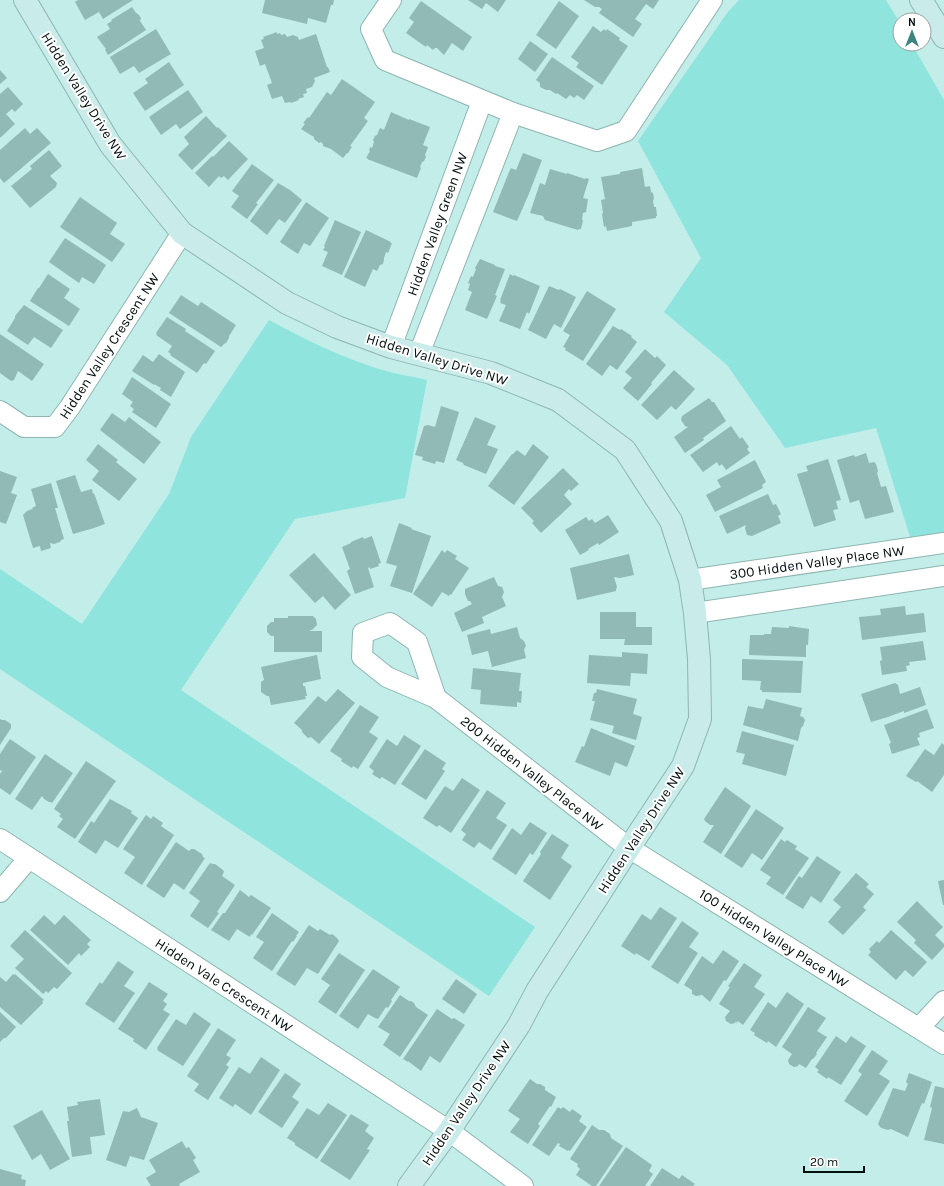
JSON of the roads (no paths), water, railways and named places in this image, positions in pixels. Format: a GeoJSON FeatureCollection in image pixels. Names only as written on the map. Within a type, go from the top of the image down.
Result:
{"type":"FeatureCollection","features":[{"type":"Feature","properties":{"kind":"street","name":"Hidden Valley Drive NW"},"geometry":{"type":"LineString","coordinates":[[25,0],[110,144],[182,233],[287,303],[337,327],[391,347],[491,373],[558,400],[625,450],[671,521],[690,580],[696,613],[699,659],[700,719],[683,766],[538,991],[519,1025],[449,1131],[409,1186]]}},
{"type":"Feature","properties":{"kind":"street"},"geometry":{"type":"LineString","coordinates":[[391,0],[371,29],[385,60],[513,113],[597,141],[626,131],[712,0]]}},
{"type":"Feature","properties":{"kind":"street"},"geometry":{"type":"LineString","coordinates":[[921,0],[944,37]]}},
{"type":"Feature","properties":{"kind":"street","name":"Hidden Valley Green NW"},"geometry":{"type":"LineString","coordinates":[[391,347],[482,101]]}},
{"type":"Feature","properties":{"kind":"street","name":"Hidden Valley Green NW"},"geometry":{"type":"LineString","coordinates":[[419,354],[513,113]]}},
{"type":"Feature","properties":{"kind":"street","name":"Hidden Valley Crescent NW"},"geometry":{"type":"LineString","coordinates":[[0,411],[24,427],[56,427],[70,408],[182,233]]}},
{"type":"Feature","properties":{"kind":"street","name":"300 Hidden Valley Place NW"},"geometry":{"type":"LineString","coordinates":[[690,580],[944,543]]}},
{"type":"Feature","properties":{"kind":"street"},"geometry":{"type":"LineString","coordinates":[[696,613],[944,576]]}},
{"type":"Feature","properties":{"kind":"street","name":"200 Hidden Valley Place NW"},"geometry":{"type":"LineString","coordinates":[[436,698],[629,848]]}},
{"type":"Feature","properties":{"kind":"street","name":"Hidden Vale Crescent NW"},"geometry":{"type":"LineString","coordinates":[[0,839],[449,1131],[523,1186]]}},
{"type":"Feature","properties":{"kind":"street","name":"100 Hidden Valley Place NW"},"geometry":{"type":"LineString","coordinates":[[629,848],[944,1044]]}},
{"type":"Feature","properties":{"kind":"street"},"geometry":{"type":"LineString","coordinates":[[0,892],[29,858]]}},
{"type":"Feature","properties":{"kind":"street"},"geometry":{"type":"LineString","coordinates":[[919,1028],[944,1000]]}}]}
